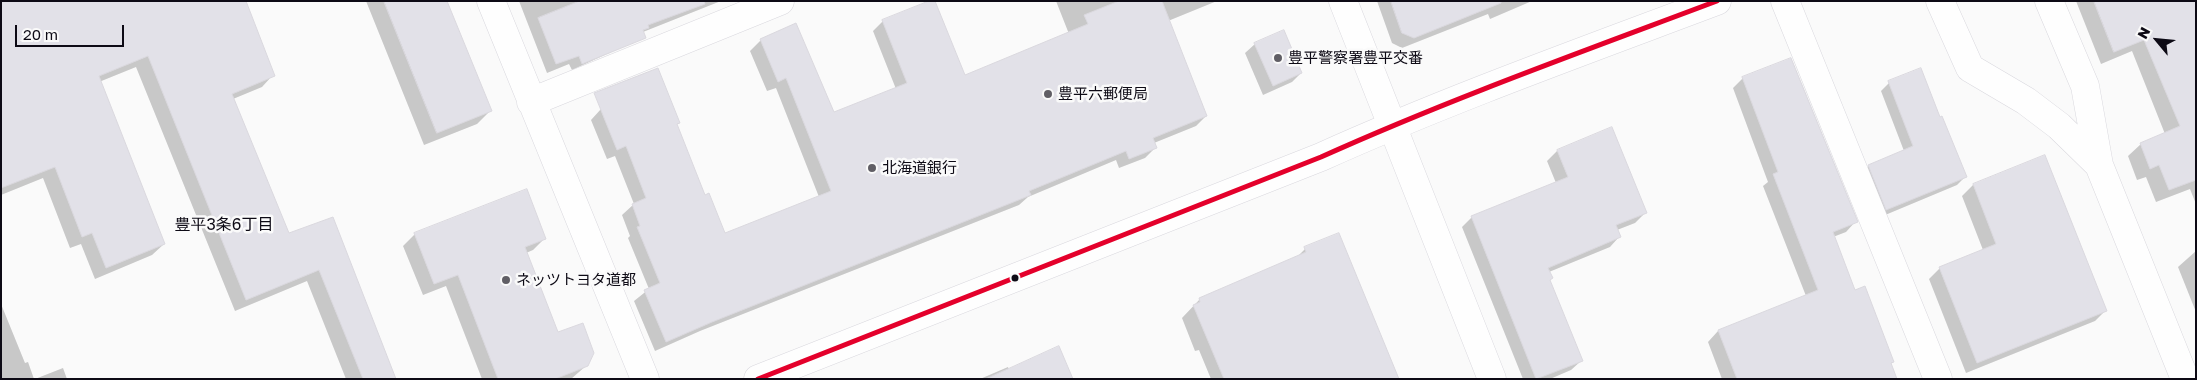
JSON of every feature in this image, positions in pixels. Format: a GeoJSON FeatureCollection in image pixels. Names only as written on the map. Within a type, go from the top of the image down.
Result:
{"type":"FeatureCollection","features":[{"type":"Feature","properties":{"kind":"main road"},"geometry":{"type":"LineString","coordinates":[[491,1],[645,379]]}},
{"type":"Feature","properties":{"kind":"main road"},"geometry":{"type":"LineString","coordinates":[[531,102],[780,1]]}},
{"type":"Feature","properties":{"kind":"main road"},"geometry":{"type":"LineString","coordinates":[[1342,1],[1492,379]]}},
{"type":"Feature","properties":{"kind":"main road"},"geometry":{"type":"LineString","coordinates":[[758,379],[1321,157],[1392,125],[1717,1]]}},
{"type":"Feature","properties":{"kind":"main road"},"geometry":{"type":"LineString","coordinates":[[1785,1],[1938,379]]}},
{"type":"Feature","properties":{"kind":"main road"},"geometry":{"type":"LineString","coordinates":[[1940,1],[1970,68],[2026,101],[2059,126],[2099,165]]}},
{"type":"Feature","properties":{"kind":"main road"},"geometry":{"type":"LineString","coordinates":[[2049,1],[2085,86],[2099,165],[2185,379]]}},
{"type":"Feature","properties":{"kind":"building"},"geometry":{"type":"Polygon","coordinates":[[[1,1],[246,1],[275,76],[232,94],[289,233],[333,217],[396,379],[363,379],[319,270],[246,300],[148,56],[99,76],[165,244],[106,268],[92,233],[82,237],[55,167],[1,188],[1,1]]]}},
{"type":"Feature","properties":{"kind":"building"},"geometry":{"type":"Polygon","coordinates":[[[384,1],[447,1],[492,111],[437,133],[384,1]]]}},
{"type":"Feature","properties":{"kind":"building"},"geometry":{"type":"Polygon","coordinates":[[[580,1],[704,1],[705,4],[648,25],[649,28],[643,30],[646,38],[582,64],[579,56],[556,64],[538,18],[580,1]]]}},
{"type":"Feature","properties":{"kind":"building"},"geometry":{"type":"Polygon","coordinates":[[[929,1],[935,1],[965,75],[1088,24],[1084,15],[1119,1],[1162,1],[1207,116],[1153,138],[1157,148],[1129,159],[1126,151],[1029,191],[1031,195],[666,342],[644,290],[660,283],[637,227],[640,226],[632,204],[646,198],[626,146],[617,150],[594,93],[658,68],[680,123],[677,124],[705,195],[709,193],[725,233],[831,191],[786,78],[778,82],[760,39],[796,23],[834,112],[907,83],[882,20],[929,1]]]}},
{"type":"Feature","properties":{"kind":"building"},"geometry":{"type":"Polygon","coordinates":[[[1391,1],[1501,1],[1501,3],[1414,38],[1402,33],[1391,1]]]}},
{"type":"Feature","properties":{"kind":"building"},"geometry":{"type":"Polygon","coordinates":[[[2094,1],[2196,1],[2196,180],[2169,190],[2159,165],[2150,169],[2140,143],[2180,126],[2144,40],[2114,52],[2094,1]]]}},
{"type":"Feature","properties":{"kind":"building","name":"豊平警察署豊平交番"},"geometry":{"type":"Polygon","coordinates":[[[1284,30],[1302,73],[1273,86],[1254,43],[1284,30]]]}},
{"type":"Feature","properties":{"kind":"building"},"geometry":{"type":"Polygon","coordinates":[[[1791,58],[1858,222],[1833,232],[1855,290],[1865,286],[1894,362],[1891,363],[1897,379],[1737,379],[1718,330],[1818,290],[1773,174],[1778,172],[1742,77],[1791,58]]]}},
{"type":"Feature","properties":{"kind":"building"},"geometry":{"type":"Polygon","coordinates":[[[1921,68],[1940,117],[1942,116],[1967,177],[1886,210],[1868,165],[1913,146],[1888,81],[1921,68]]]}},
{"type":"Feature","properties":{"kind":"building"},"geometry":{"type":"Polygon","coordinates":[[[1612,127],[1647,213],[1616,225],[1621,237],[1548,268],[1553,278],[1550,280],[1583,361],[1536,379],[1471,216],[1568,177],[1557,150],[1612,127]]]}},
{"type":"Feature","properties":{"kind":"building"},"geometry":{"type":"Polygon","coordinates":[[[2045,155],[2107,311],[1977,363],[1939,267],[1996,244],[1973,184],[2045,155]]]}},
{"type":"Feature","properties":{"kind":"building"},"geometry":{"type":"Polygon","coordinates":[[[527,189],[546,239],[525,247],[558,332],[583,323],[594,353],[588,366],[555,379],[498,379],[458,275],[434,284],[414,233],[527,189]]]}},
{"type":"Feature","properties":{"kind":"building"},"geometry":{"type":"Polygon","coordinates":[[[1339,233],[1399,379],[1224,379],[1193,305],[1200,302],[1199,298],[1306,252],[1304,247],[1339,233]]]}},
{"type":"Feature","properties":{"kind":"building"},"geometry":{"type":"Polygon","coordinates":[[[1059,346],[1073,379],[986,379],[1059,346]]]}},
{"type":"Feature","properties":{"kind":"transit line"},"geometry":{"type":"LineString","coordinates":[[758,379],[1321,157],[1468,95],[1717,1]]}},
{"type":"Feature","properties":{"kind":"place","name":"豊平警察署豊平交番"},"geometry":{"type":"Point","coordinates":[1278,58]}},
{"type":"Feature","properties":{"kind":"place","name":"豊平六郵便局"},"geometry":{"type":"Point","coordinates":[1048,94]}},
{"type":"Feature","properties":{"kind":"place","name":"北海道銀行"},"geometry":{"type":"Point","coordinates":[872,168]}},
{"type":"Feature","properties":{"kind":"place","name":"ネッツトヨタ道都"},"geometry":{"type":"Point","coordinates":[506,280]}},
{"type":"Feature","properties":{"kind":"district","name":"豊平3条6丁目"},"geometry":{"type":"Point","coordinates":[224,225]}}]}
